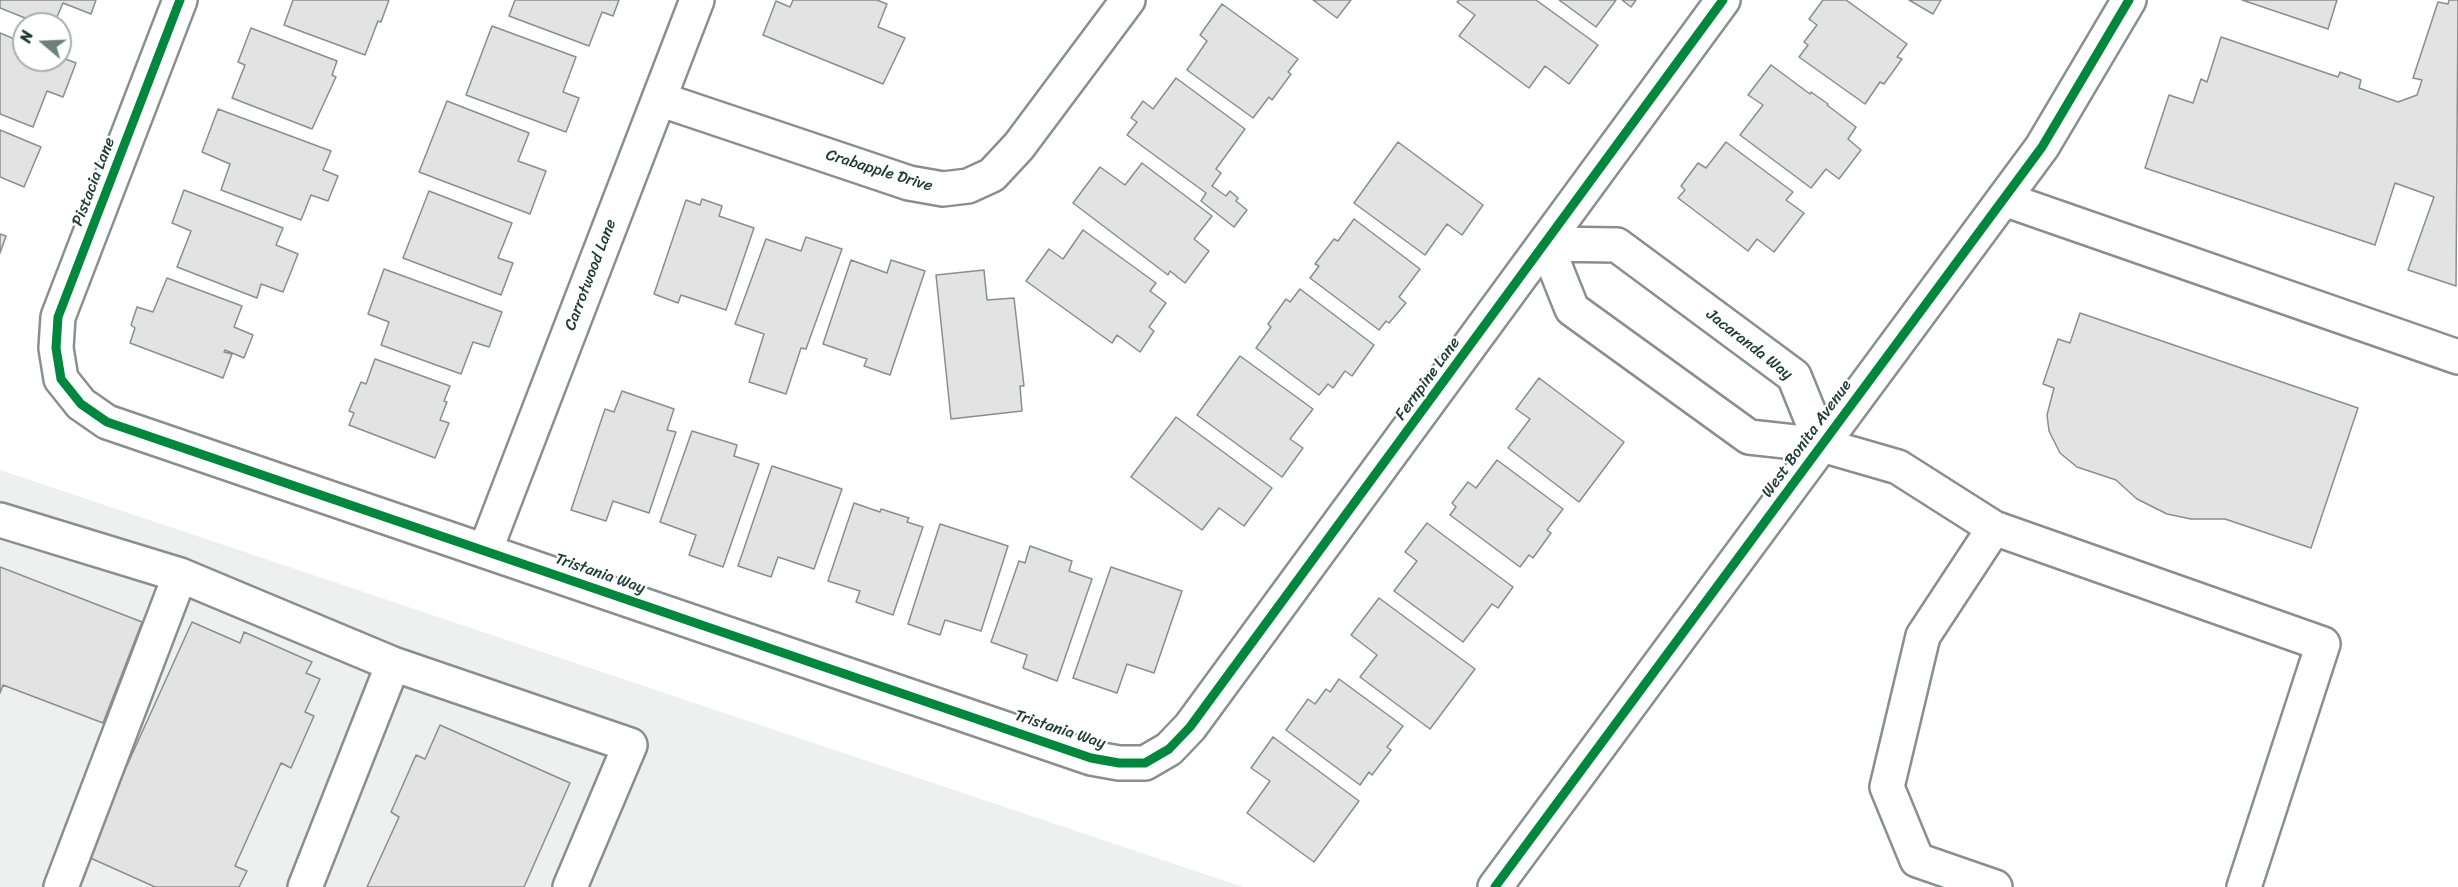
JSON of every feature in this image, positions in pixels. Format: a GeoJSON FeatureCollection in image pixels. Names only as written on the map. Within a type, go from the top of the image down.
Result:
{"type":"FeatureCollection","features":[{"type":"Feature","properties":{"kind":"street","name":"Pistacia Lane"},"geometry":{"type":"LineString","coordinates":[[61,379],[56,348],[58,317],[180,0]]}},
{"type":"Feature","properties":{"kind":"street","name":"Carrotwood Lane"},"geometry":{"type":"LineString","coordinates":[[485,551],[697,0]]}},
{"type":"Feature","properties":{"kind":"street","name":"Crabapple Drive"},"geometry":{"type":"LineString","coordinates":[[659,99],[909,183],[943,189],[968,186],[992,175],[1019,146],[1128,0]]}},
{"type":"Feature","properties":{"kind":"street","name":"Fernpine Lane"},"geometry":{"type":"LineString","coordinates":[[1145,763],[1169,749],[1190,727],[1724,0]]}},
{"type":"Feature","properties":{"kind":"street","name":"West Bonita Avenue"},"geometry":{"type":"LineString","coordinates":[[1495,887],[2042,147],[2129,0]]}},
{"type":"Feature","properties":{"kind":"street"},"geometry":{"type":"LineString","coordinates":[[2004,199],[2458,357]]}},
{"type":"Feature","properties":{"kind":"street"},"geometry":{"type":"LineString","coordinates":[[1546,244],[1572,309],[1749,437],[1822,445],[1898,466],[1994,528],[2324,644],[2244,887]]}},
{"type":"Feature","properties":{"kind":"street","name":"Jacaranda Way"},"geometry":{"type":"LineString","coordinates":[[1546,244],[1617,245],[1634,257],[1794,376],[1822,445]]}},
{"type":"Feature","properties":{"kind":"street","name":"Tristania Way"},"geometry":{"type":"LineString","coordinates":[[61,379],[81,404],[107,422],[1091,758],[1119,764],[1145,763]]}},
{"type":"Feature","properties":{"kind":"street"},"geometry":{"type":"LineString","coordinates":[[0,520],[180,575],[393,664],[630,746],[570,887]]}},
{"type":"Feature","properties":{"kind":"street"},"geometry":{"type":"LineString","coordinates":[[1994,528],[1923,636],[1887,787],[1917,860],[1995,887]]}},
{"type":"Feature","properties":{"kind":"street"},"geometry":{"type":"LineString","coordinates":[[61,887],[180,575]]}},
{"type":"Feature","properties":{"kind":"street"},"geometry":{"type":"LineString","coordinates":[[305,887],[393,664]]}},
{"type":"Feature","properties":{"kind":"shaded area"},"geometry":{"type":"Polygon","coordinates":[[[0,470],[1243,887],[0,887],[0,470]]]}},
{"type":"Feature","properties":{"kind":"building"},"geometry":{"type":"Polygon","coordinates":[[[0,0],[96,0],[91,14],[63,3],[59,12],[12,13],[0,8],[0,0]]]}},
{"type":"Feature","properties":{"kind":"building"},"geometry":{"type":"Polygon","coordinates":[[[293,0],[389,0],[365,55],[284,25],[293,0]]]}},
{"type":"Feature","properties":{"kind":"building"},"geometry":{"type":"Polygon","coordinates":[[[515,0],[619,0],[613,16],[602,12],[589,46],[509,16],[515,0]]]}},
{"type":"Feature","properties":{"kind":"building"},"geometry":{"type":"Polygon","coordinates":[[[793,0],[877,0],[887,4],[878,27],[905,38],[883,84],[763,35],[776,1],[790,7],[793,0]]]}},
{"type":"Feature","properties":{"kind":"building"},"geometry":{"type":"Polygon","coordinates":[[[1313,0],[1351,0],[1337,18],[1313,0]]]}},
{"type":"Feature","properties":{"kind":"building"},"geometry":{"type":"Polygon","coordinates":[[[1459,0],[1536,0],[1598,45],[1569,84],[1545,66],[1529,88],[1459,36],[1475,15],[1457,2],[1459,0]]]}},
{"type":"Feature","properties":{"kind":"building"},"geometry":{"type":"Polygon","coordinates":[[[1559,0],[1616,0],[1596,27],[1559,0]]]}},
{"type":"Feature","properties":{"kind":"building"},"geometry":{"type":"Polygon","coordinates":[[[1622,0],[1636,0],[1631,7],[1622,0]]]}},
{"type":"Feature","properties":{"kind":"building"},"geometry":{"type":"Polygon","coordinates":[[[1823,0],[1846,0],[1907,44],[1897,57],[1902,59],[1884,84],[1880,82],[1865,104],[1799,57],[1808,45],[1804,42],[1817,25],[1809,19],[1823,0]]]}},
{"type":"Feature","properties":{"kind":"building"},"geometry":{"type":"Polygon","coordinates":[[[1909,0],[1941,0],[1933,14],[1909,0]]]}},
{"type":"Feature","properties":{"kind":"building"},"geometry":{"type":"Polygon","coordinates":[[[2242,0],[2337,0],[2328,29],[2242,0]]]}},
{"type":"Feature","properties":{"kind":"building"},"geometry":{"type":"Polygon","coordinates":[[[2449,0],[2458,0],[2456,286],[2408,270],[2434,197],[2395,183],[2375,245],[2145,168],[2169,95],[2193,103],[2201,79],[2207,82],[2221,37],[2338,77],[2340,72],[2361,80],[2359,88],[2398,102],[2417,95],[2422,80],[2413,78],[2438,2],[2448,4],[2449,0]]]}},
{"type":"Feature","properties":{"kind":"building"},"geometry":{"type":"Polygon","coordinates":[[[1222,4],[1298,59],[1288,72],[1291,74],[1272,100],[1269,97],[1253,118],[1187,70],[1207,41],[1200,35],[1222,4]]]}},
{"type":"Feature","properties":{"kind":"building"},"geometry":{"type":"Polygon","coordinates":[[[492,26],[576,57],[563,92],[579,98],[566,132],[466,95],[492,26]]]}},
{"type":"Feature","properties":{"kind":"building"},"geometry":{"type":"Polygon","coordinates":[[[251,28],[337,61],[332,75],[336,77],[312,129],[232,98],[245,65],[238,62],[251,28]]]}},
{"type":"Feature","properties":{"kind":"building"},"geometry":{"type":"Polygon","coordinates":[[[0,33],[12,38],[12,72],[72,72],[72,62],[76,63],[63,97],[47,91],[33,127],[0,114],[0,33]]]}},
{"type":"Feature","properties":{"kind":"building"},"geometry":{"type":"Polygon","coordinates":[[[1771,65],[1810,94],[1811,92],[1828,104],[1856,127],[1848,139],[1861,150],[1839,179],[1826,169],[1811,188],[1740,135],[1763,105],[1748,95],[1771,65]]]}},
{"type":"Feature","properties":{"kind":"building"},"geometry":{"type":"Polygon","coordinates":[[[1176,78],[1245,129],[1216,169],[1221,173],[1212,186],[1226,196],[1230,191],[1238,198],[1236,201],[1247,210],[1234,227],[1201,201],[1206,193],[1127,135],[1137,122],[1131,118],[1143,101],[1153,109],[1176,78]]]}},
{"type":"Feature","properties":{"kind":"building"},"geometry":{"type":"Polygon","coordinates":[[[447,101],[529,133],[518,161],[546,171],[530,214],[419,172],[447,101]]]}},
{"type":"Feature","properties":{"kind":"building"},"geometry":{"type":"Polygon","coordinates":[[[218,109],[331,151],[323,170],[338,176],[328,201],[311,195],[301,220],[221,190],[230,164],[202,152],[218,109]]]}},
{"type":"Feature","properties":{"kind":"building"},"geometry":{"type":"Polygon","coordinates":[[[0,130],[41,147],[24,187],[0,177],[0,130]]]}},
{"type":"Feature","properties":{"kind":"building"},"geometry":{"type":"Polygon","coordinates":[[[1398,142],[1483,205],[1462,235],[1447,224],[1425,255],[1354,203],[1398,142]]]}},
{"type":"Feature","properties":{"kind":"building"},"geometry":{"type":"Polygon","coordinates":[[[1726,142],[1793,192],[1786,200],[1804,213],[1774,252],[1757,239],[1748,251],[1678,198],[1685,190],[1681,186],[1698,163],[1706,168],[1726,142]]]}},
{"type":"Feature","properties":{"kind":"building"},"geometry":{"type":"Polygon","coordinates":[[[1142,163],[1212,216],[1194,239],[1209,251],[1185,283],[1170,271],[1168,275],[1073,203],[1100,167],[1125,185],[1142,163]]]}},
{"type":"Feature","properties":{"kind":"building"},"geometry":{"type":"Polygon","coordinates":[[[184,190],[283,228],[276,245],[298,254],[283,292],[261,284],[257,298],[177,267],[191,231],[172,223],[184,190]]]}},
{"type":"Feature","properties":{"kind":"building"},"geometry":{"type":"Polygon","coordinates":[[[429,191],[512,223],[498,258],[513,263],[501,295],[403,258],[429,191]]]}},
{"type":"Feature","properties":{"kind":"building"},"geometry":{"type":"Polygon","coordinates":[[[702,199],[722,206],[719,216],[754,228],[726,310],[681,295],[678,303],[654,294],[686,200],[700,205],[702,199]]]}},
{"type":"Feature","properties":{"kind":"building"},"geometry":{"type":"Polygon","coordinates":[[[1354,219],[1420,269],[1399,297],[1406,303],[1389,323],[1386,321],[1379,330],[1310,278],[1319,266],[1315,264],[1334,239],[1338,241],[1354,219]]]}},
{"type":"Feature","properties":{"kind":"building"},"geometry":{"type":"Polygon","coordinates":[[[1083,230],[1156,283],[1150,291],[1166,303],[1149,327],[1154,331],[1140,352],[1117,335],[1112,343],[1026,281],[1049,249],[1063,259],[1083,230]]]}},
{"type":"Feature","properties":{"kind":"building"},"geometry":{"type":"Polygon","coordinates":[[[0,234],[6,236],[0,253],[0,234]]]}},
{"type":"Feature","properties":{"kind":"building"},"geometry":{"type":"Polygon","coordinates":[[[806,237],[842,249],[806,349],[801,348],[786,394],[749,382],[764,334],[735,324],[766,239],[801,251],[806,237]]]}},
{"type":"Feature","properties":{"kind":"building"},"geometry":{"type":"Polygon","coordinates":[[[851,260],[887,273],[891,260],[925,271],[890,375],[864,366],[867,359],[823,344],[851,260]]]}},
{"type":"Feature","properties":{"kind":"building"},"geometry":{"type":"Polygon","coordinates":[[[384,269],[502,312],[489,347],[473,342],[461,374],[381,345],[389,322],[368,314],[384,269]]]}},
{"type":"Feature","properties":{"kind":"building"},"geometry":{"type":"Polygon","coordinates":[[[984,270],[987,300],[1014,298],[1024,386],[1020,386],[1022,411],[951,419],[936,275],[984,270]]]}},
{"type":"Feature","properties":{"kind":"building"},"geometry":{"type":"Polygon","coordinates":[[[167,278],[242,306],[234,327],[253,335],[244,358],[225,350],[224,352],[232,354],[223,378],[130,343],[135,328],[131,325],[137,307],[153,312],[167,278]]]}},
{"type":"Feature","properties":{"kind":"building"},"geometry":{"type":"Polygon","coordinates":[[[1300,289],[1374,345],[1352,376],[1345,371],[1333,388],[1328,384],[1319,395],[1256,348],[1271,327],[1268,324],[1286,299],[1290,302],[1300,289]]]}},
{"type":"Feature","properties":{"kind":"building"},"geometry":{"type":"Polygon","coordinates":[[[2080,313],[2358,408],[2311,548],[2225,519],[2191,519],[2167,514],[2137,499],[2116,480],[2077,467],[2060,453],[2049,431],[2047,415],[2054,388],[2043,384],[2058,339],[2070,343],[2080,313]]]}},
{"type":"Feature","properties":{"kind":"building"},"geometry":{"type":"Polygon","coordinates":[[[1240,356],[1313,409],[1290,439],[1303,448],[1282,477],[1197,415],[1240,356]]]}},
{"type":"Feature","properties":{"kind":"building"},"geometry":{"type":"Polygon","coordinates":[[[375,359],[450,386],[440,420],[449,423],[435,458],[349,425],[354,413],[349,411],[361,382],[366,384],[375,359]]]}},
{"type":"Feature","properties":{"kind":"building"},"geometry":{"type":"Polygon","coordinates":[[[1539,378],[1624,442],[1579,502],[1508,448],[1530,419],[1516,409],[1539,378]]]}},
{"type":"Feature","properties":{"kind":"building"},"geometry":{"type":"Polygon","coordinates":[[[622,391],[674,409],[667,430],[676,432],[649,513],[613,501],[606,521],[571,510],[605,409],[614,412],[622,391]]]}},
{"type":"Feature","properties":{"kind":"building"},"geometry":{"type":"Polygon","coordinates":[[[1176,417],[1272,488],[1244,526],[1219,508],[1202,530],[1131,477],[1176,417]]]}},
{"type":"Feature","properties":{"kind":"building"},"geometry":{"type":"Polygon","coordinates":[[[692,431],[737,445],[734,456],[759,464],[723,567],[689,555],[696,535],[660,522],[692,431]]]}},
{"type":"Feature","properties":{"kind":"building"},"geometry":{"type":"Polygon","coordinates":[[[1497,460],[1563,509],[1547,530],[1551,533],[1533,558],[1529,555],[1520,567],[1450,515],[1456,507],[1452,503],[1468,482],[1476,488],[1497,460]]]}},
{"type":"Feature","properties":{"kind":"building"},"geometry":{"type":"Polygon","coordinates":[[[772,466],[842,489],[814,569],[778,557],[771,577],[738,566],[772,466]]]}},
{"type":"Feature","properties":{"kind":"building"},"geometry":{"type":"Polygon","coordinates":[[[854,503],[880,512],[881,509],[909,518],[907,522],[923,527],[893,615],[856,602],[860,591],[828,581],[854,503]]]}},
{"type":"Feature","properties":{"kind":"building"},"geometry":{"type":"Polygon","coordinates":[[[1427,523],[1513,587],[1498,608],[1492,604],[1463,642],[1394,591],[1417,561],[1405,552],[1427,523]]]}},
{"type":"Feature","properties":{"kind":"building"},"geometry":{"type":"Polygon","coordinates":[[[940,524],[1008,546],[981,631],[945,620],[940,635],[908,624],[940,524]]]}},
{"type":"Feature","properties":{"kind":"building"},"geometry":{"type":"Polygon","coordinates":[[[1030,546],[1072,561],[1069,571],[1092,579],[1057,681],[1023,668],[1027,655],[991,642],[1019,561],[1025,563],[1030,546]]]}},
{"type":"Feature","properties":{"kind":"building"},"geometry":{"type":"Polygon","coordinates":[[[0,567],[142,622],[103,723],[3,685],[0,693],[0,567]]]}},
{"type":"Feature","properties":{"kind":"building"},"geometry":{"type":"Polygon","coordinates":[[[1111,567],[1182,591],[1154,673],[1127,664],[1117,693],[1073,678],[1111,567]]]}},
{"type":"Feature","properties":{"kind":"building"},"geometry":{"type":"Polygon","coordinates":[[[1379,598],[1475,669],[1430,729],[1360,677],[1377,655],[1351,635],[1379,598]]]}},
{"type":"Feature","properties":{"kind":"building"},"geometry":{"type":"Polygon","coordinates":[[[192,622],[240,643],[244,632],[312,662],[306,673],[320,679],[305,712],[314,716],[291,768],[281,763],[235,866],[247,871],[239,887],[155,887],[86,856],[192,622]]]}},
{"type":"Feature","properties":{"kind":"building"},"geometry":{"type":"Polygon","coordinates":[[[1339,679],[1403,726],[1387,747],[1391,750],[1372,775],[1369,772],[1360,785],[1286,730],[1308,699],[1315,704],[1326,689],[1330,692],[1339,679]]]}},
{"type":"Feature","properties":{"kind":"building"},"geometry":{"type":"Polygon","coordinates":[[[440,725],[570,783],[524,887],[367,887],[399,817],[391,812],[416,755],[425,759],[440,725]]]}},
{"type":"Feature","properties":{"kind":"building"},"geometry":{"type":"Polygon","coordinates":[[[1273,737],[1359,801],[1314,862],[1247,813],[1270,781],[1251,768],[1273,737]]]}},
{"type":"Feature","properties":{"kind":"cycle path"},"geometry":{"type":"LineString","coordinates":[[180,0],[58,317],[56,348],[61,379],[81,404],[107,422],[1091,758],[1119,763],[1145,763],[1169,749],[1190,727],[1723,0]]}},
{"type":"Feature","properties":{"kind":"cycle path"},"geometry":{"type":"LineString","coordinates":[[1495,887],[2042,147],[2129,0]]}}]}
